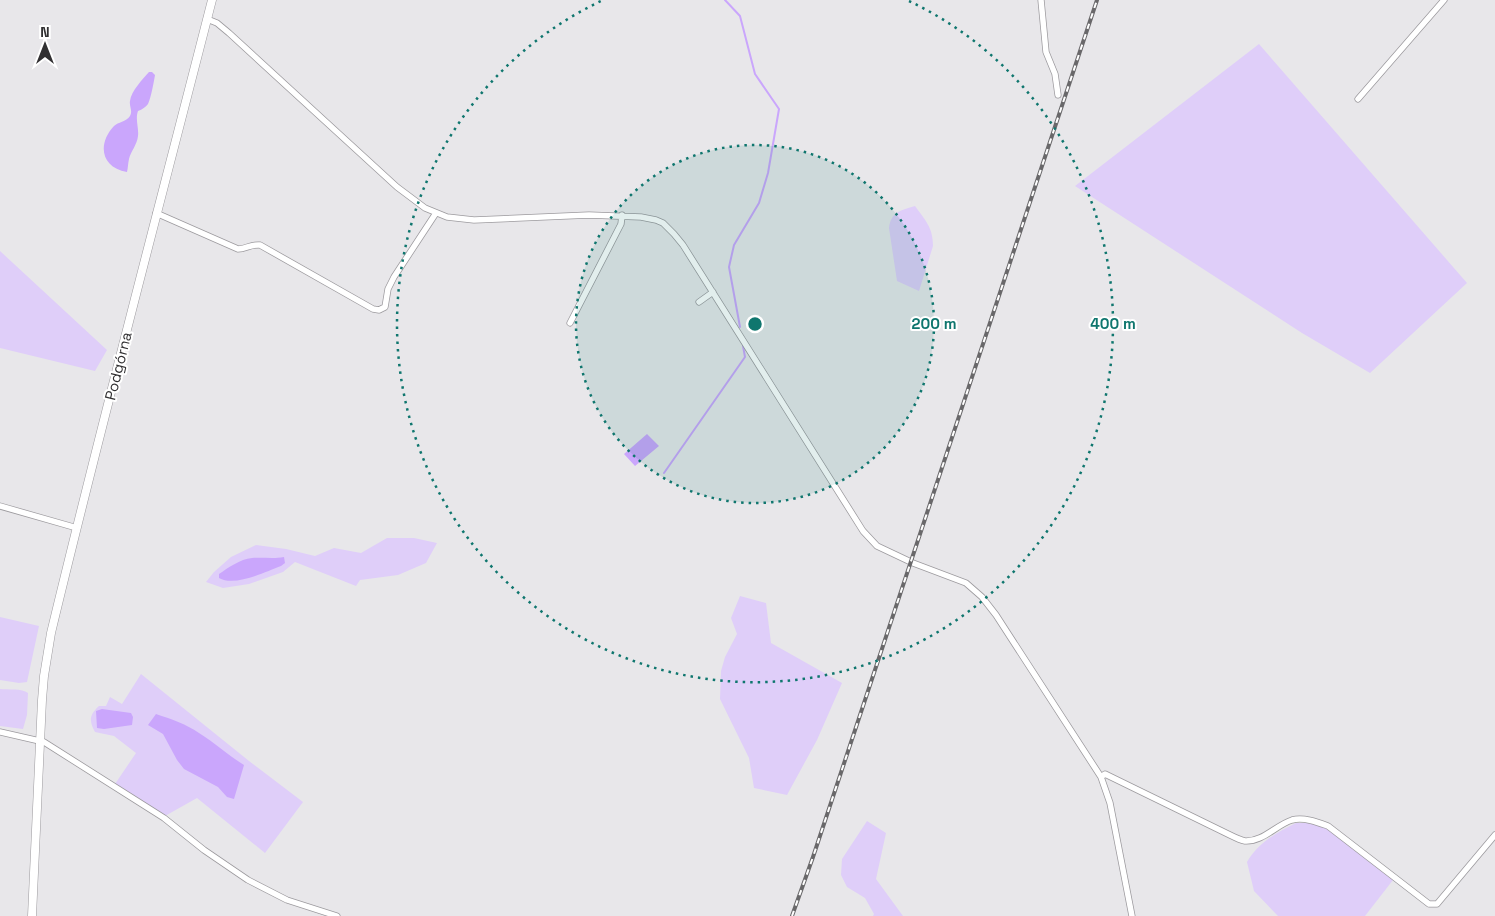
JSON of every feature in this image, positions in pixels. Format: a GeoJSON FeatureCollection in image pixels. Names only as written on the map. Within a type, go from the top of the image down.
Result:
{"type":"FeatureCollection","features":[{"type":"Feature","properties":{"kind":"main road","name":"Podgórna"},"geometry":{"type":"LineString","coordinates":[[32,916],[42,692],[52,625],[212,0]]}},
{"type":"Feature","properties":{"kind":"street"},"geometry":{"type":"LineString","coordinates":[[1041,0],[1046,52],[1055,74],[1058,95]]}},
{"type":"Feature","properties":{"kind":"street"},"geometry":{"type":"LineString","coordinates":[[1358,98],[1444,0]]}},
{"type":"Feature","properties":{"kind":"street"},"geometry":{"type":"LineString","coordinates":[[207,19],[213,20],[229,33],[397,187],[425,208],[436,213],[446,217],[474,220],[571,215],[622,216],[654,220],[667,226],[683,246],[713,292],[863,532],[877,546],[961,581],[982,597],[996,615],[1101,777],[1107,790],[1132,916]]}},
{"type":"Feature","properties":{"kind":"street"},"geometry":{"type":"LineString","coordinates":[[156,213],[238,249],[250,245],[260,245],[373,309],[379,310],[384,307],[388,289],[394,277],[436,213]]}},
{"type":"Feature","properties":{"kind":"street"},"geometry":{"type":"LineString","coordinates":[[570,323],[621,224],[622,216]]}},
{"type":"Feature","properties":{"kind":"street"},"geometry":{"type":"LineString","coordinates":[[699,302],[713,292]]}},
{"type":"Feature","properties":{"kind":"street"},"geometry":{"type":"LineString","coordinates":[[0,506],[77,528]]}},
{"type":"Feature","properties":{"kind":"street"},"geometry":{"type":"LineString","coordinates":[[0,732],[40,737],[164,818],[204,850],[248,880],[287,900],[337,916]]}},
{"type":"Feature","properties":{"kind":"street"},"geometry":{"type":"LineString","coordinates":[[1101,777],[1105,774],[1244,841],[1260,838],[1293,820],[1309,820],[1328,826],[1429,904],[1437,904],[1495,835]]}},
{"type":"Feature","properties":{"kind":"shaded area"},"geometry":{"type":"Polygon","coordinates":[[[1259,44],[1467,283],[1370,373],[1302,333],[1075,186],[1259,44]]]}},
{"type":"Feature","properties":{"kind":"shaded area"},"geometry":{"type":"Polygon","coordinates":[[[149,72],[155,75],[152,90],[148,104],[138,111],[138,136],[129,159],[127,172],[118,170],[112,166],[104,154],[105,140],[114,126],[130,116],[131,97],[149,72]]]}},
{"type":"Feature","properties":{"kind":"shaded area"},"geometry":{"type":"Polygon","coordinates":[[[915,206],[930,229],[933,239],[933,246],[919,291],[897,281],[889,228],[892,218],[897,212],[915,206]]]}},
{"type":"Feature","properties":{"kind":"shaded area"},"geometry":{"type":"Polygon","coordinates":[[[0,251],[107,350],[95,371],[0,348],[0,251]]]}},
{"type":"Feature","properties":{"kind":"shaded area"},"geometry":{"type":"Polygon","coordinates":[[[647,434],[659,446],[635,466],[624,454],[647,434]]]}},
{"type":"Feature","properties":{"kind":"shaded area"},"geometry":{"type":"Polygon","coordinates":[[[387,538],[414,538],[437,543],[426,563],[398,575],[360,580],[356,586],[295,562],[283,572],[249,584],[223,588],[206,582],[231,557],[256,545],[286,549],[315,556],[334,548],[361,553],[387,538]]]}},
{"type":"Feature","properties":{"kind":"shaded area"},"geometry":{"type":"Polygon","coordinates":[[[284,557],[285,563],[281,566],[250,578],[233,581],[219,578],[219,574],[243,560],[284,557]]]}},
{"type":"Feature","properties":{"kind":"shaded area"},"geometry":{"type":"Polygon","coordinates":[[[740,596],[766,603],[771,643],[842,683],[817,740],[787,795],[754,788],[749,758],[720,699],[721,671],[725,657],[737,634],[731,618],[740,596]]]}},
{"type":"Feature","properties":{"kind":"shaded area"},"geometry":{"type":"Polygon","coordinates":[[[0,617],[39,626],[27,682],[19,683],[0,680],[0,617]]]}},
{"type":"Feature","properties":{"kind":"shaded area"},"geometry":{"type":"Polygon","coordinates":[[[141,674],[303,802],[265,853],[197,798],[165,816],[115,784],[136,753],[114,736],[95,732],[91,718],[93,712],[99,706],[106,706],[110,697],[122,704],[141,674]]]}},
{"type":"Feature","properties":{"kind":"shaded area"},"geometry":{"type":"Polygon","coordinates":[[[0,689],[19,690],[28,693],[27,715],[23,729],[0,726],[0,689]]]}},
{"type":"Feature","properties":{"kind":"shaded area"},"geometry":{"type":"Polygon","coordinates":[[[102,709],[131,713],[133,717],[132,725],[104,729],[97,728],[96,711],[102,709]]]}},
{"type":"Feature","properties":{"kind":"shaded area"},"geometry":{"type":"Polygon","coordinates":[[[156,714],[194,730],[244,765],[234,799],[227,797],[218,787],[184,769],[163,734],[148,725],[156,714]]]}},
{"type":"Feature","properties":{"kind":"shaded area"},"geometry":{"type":"Polygon","coordinates":[[[867,821],[886,833],[876,879],[903,916],[873,916],[874,914],[865,898],[847,887],[841,875],[842,859],[867,821]]]}},
{"type":"Feature","properties":{"kind":"shaded area"},"geometry":{"type":"Polygon","coordinates":[[[1296,823],[1310,823],[1326,828],[1393,880],[1365,916],[1278,916],[1254,891],[1247,862],[1257,849],[1275,834],[1296,823]]]}},
{"type":"Feature","properties":{"kind":"waterway"},"geometry":{"type":"LineString","coordinates":[[725,0],[740,16],[755,74],[779,109],[768,173],[759,203],[734,245],[729,267],[740,327]]}},
{"type":"Feature","properties":{"kind":"waterway"},"geometry":{"type":"LineString","coordinates":[[664,473],[745,357],[743,346]]}},
{"type":"Feature","properties":{"kind":"railway"},"geometry":{"type":"LineString","coordinates":[[792,916],[1097,0]]}}]}
